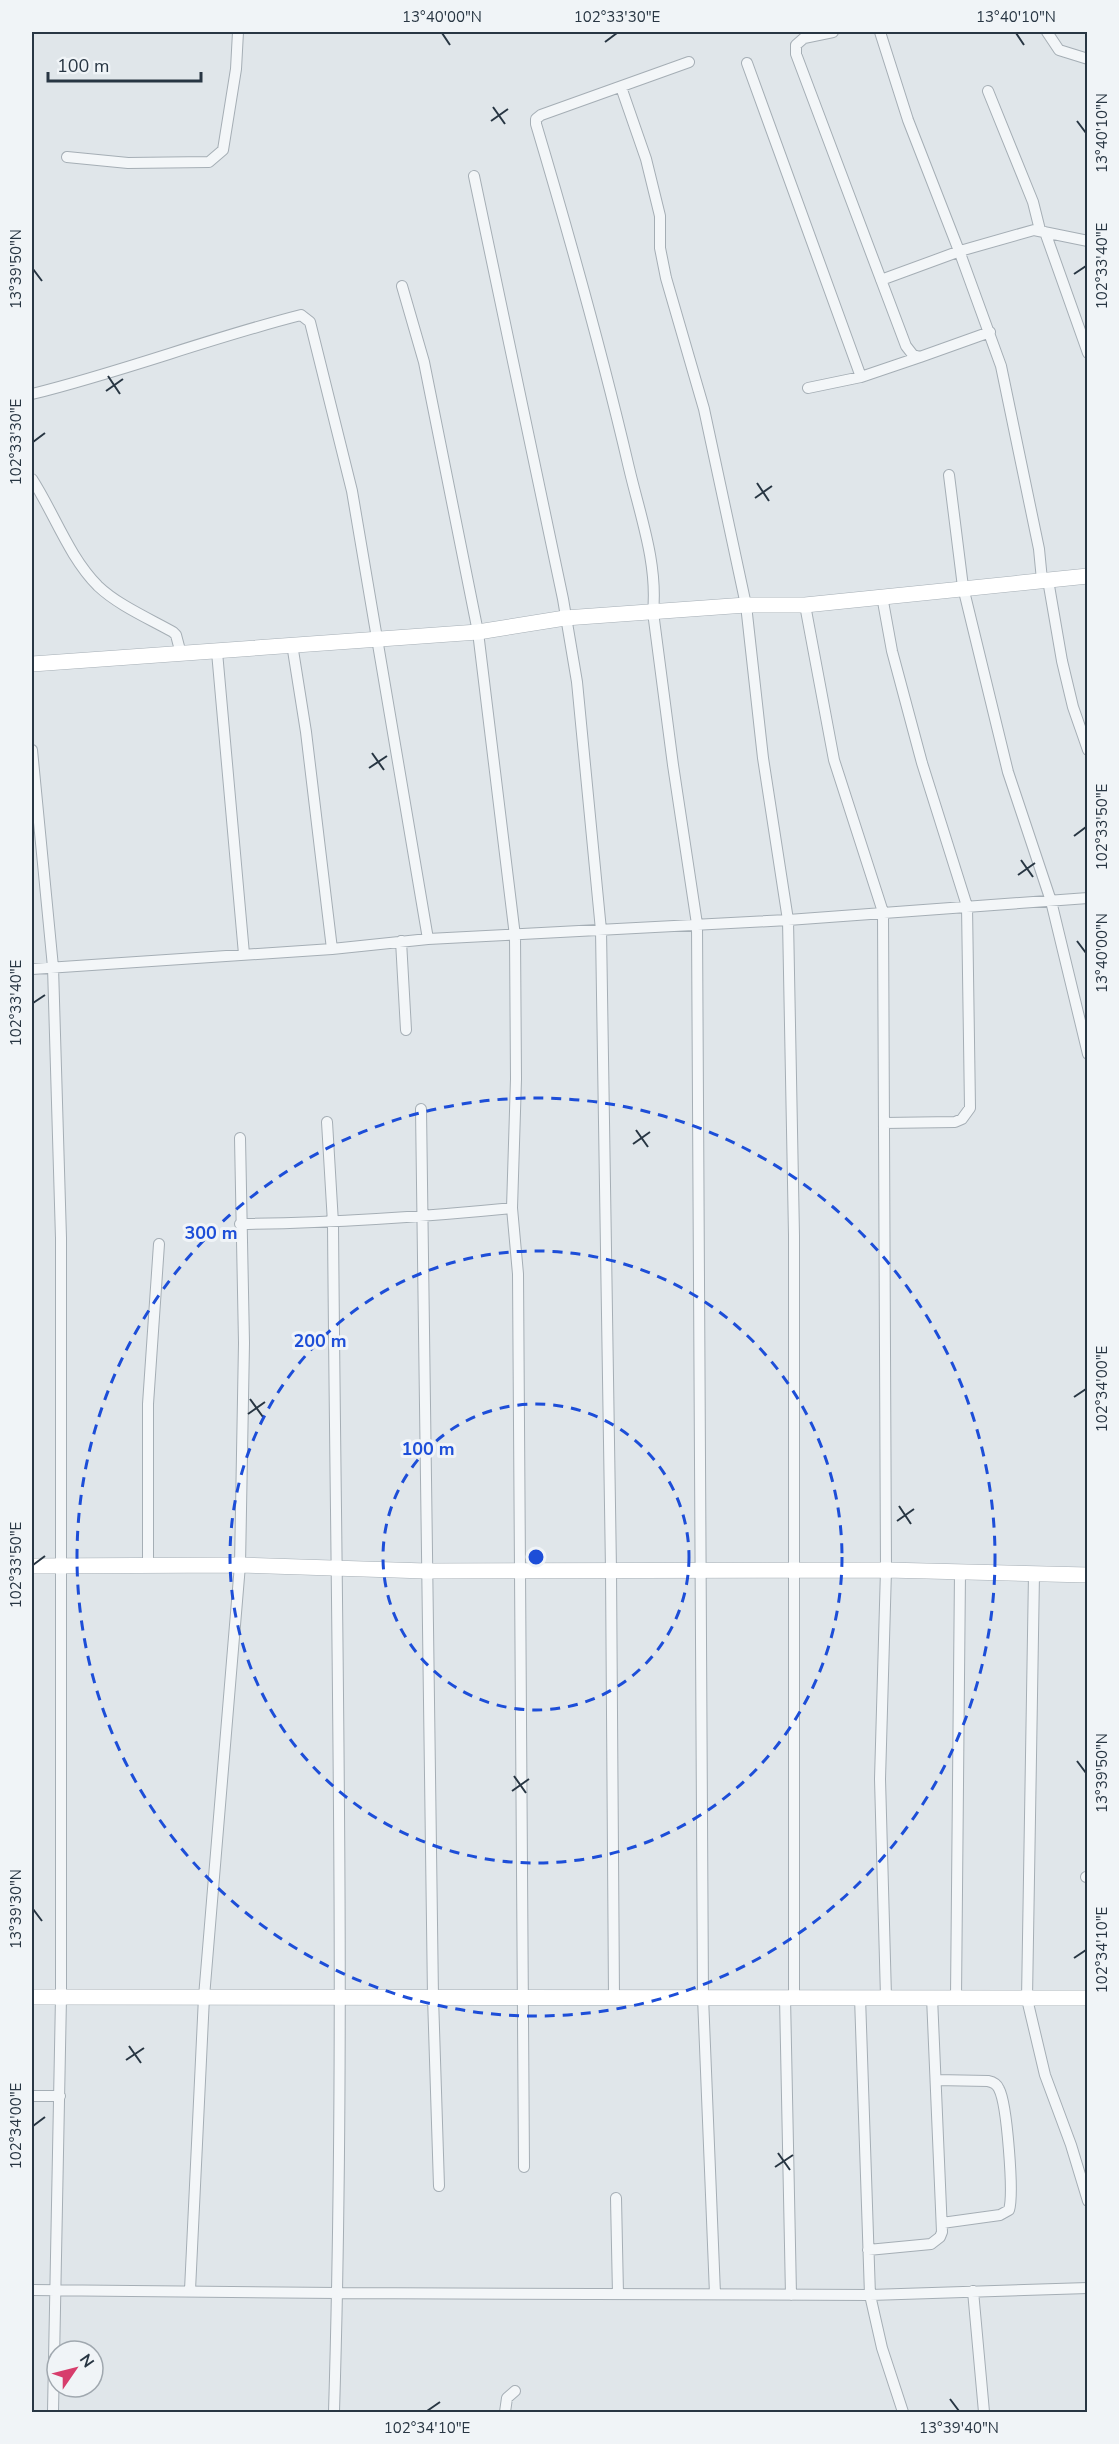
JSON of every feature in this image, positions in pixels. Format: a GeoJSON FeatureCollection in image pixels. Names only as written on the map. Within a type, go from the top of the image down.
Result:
{"type":"FeatureCollection","features":[{"type":"Feature","properties":{"kind":"street"},"geometry":{"type":"LineString","coordinates":[[67,157],[128,163],[209,162],[217,158],[223,150],[225,139],[236,69],[238,32]]}},
{"type":"Feature","properties":{"kind":"street"},"geometry":{"type":"LineString","coordinates":[[833,32],[800,40],[796,45],[796,54],[906,346],[913,355],[920,357]]}},
{"type":"Feature","properties":{"kind":"street"},"geometry":{"type":"LineString","coordinates":[[880,32],[909,120],[990,332],[1008,394],[1062,661],[1073,707],[1088,750]]}},
{"type":"Feature","properties":{"kind":"street"},"geometry":{"type":"LineString","coordinates":[[1047,32],[1059,50],[1088,59]]}},
{"type":"Feature","properties":{"kind":"street"},"geometry":{"type":"LineString","coordinates":[[690,62],[541,115],[536,119],[536,124],[573,248],[619,423],[650,559],[655,589],[653,612],[697,924],[703,1997],[715,2294]]}},
{"type":"Feature","properties":{"kind":"street"},"geometry":{"type":"LineString","coordinates":[[747,63],[861,377]]}},
{"type":"Feature","properties":{"kind":"street"},"geometry":{"type":"LineString","coordinates":[[621,87],[646,159],[660,216],[660,248],[666,278],[704,409],[746,605],[763,758],[788,920],[794,1235],[795,1570],[789,1997],[791,2295]]}},
{"type":"Feature","properties":{"kind":"street"},"geometry":{"type":"LineString","coordinates":[[988,91],[1033,202],[1088,353]]}},
{"type":"Feature","properties":{"kind":"street"},"geometry":{"type":"LineString","coordinates":[[474,176],[565,618],[576,682],[601,930],[611,1570],[614,1997]]}},
{"type":"Feature","properties":{"kind":"street"},"geometry":{"type":"LineString","coordinates":[[881,280],[960,251],[1024,232],[1042,231],[1069,239],[1088,241]]}},
{"type":"Feature","properties":{"kind":"street"},"geometry":{"type":"LineString","coordinates":[[402,286],[424,362],[478,632],[515,936],[516,1079],[512,1208],[518,1274],[524,2167]]}},
{"type":"Feature","properties":{"kind":"street"},"geometry":{"type":"LineString","coordinates":[[32,394],[90,380],[136,363],[258,326],[301,315],[310,322],[352,492],[428,939]]}},
{"type":"Feature","properties":{"kind":"street"},"geometry":{"type":"LineString","coordinates":[[808,388],[861,377],[990,332]]}},
{"type":"Feature","properties":{"kind":"street"},"geometry":{"type":"LineString","coordinates":[[949,475],[963,587],[1008,771],[1052,901],[1088,1054]]}},
{"type":"Feature","properties":{"kind":"street"},"geometry":{"type":"LineString","coordinates":[[32,479],[87,573],[99,587],[173,632],[181,654]]}},
{"type":"Feature","properties":{"kind":"street"},"geometry":{"type":"LineString","coordinates":[[32,664],[478,632],[565,618],[746,605],[805,605],[1088,576]]}},
{"type":"Feature","properties":{"kind":"street"},"geometry":{"type":"LineString","coordinates":[[882,596],[892,651],[922,763],[967,906],[970,1108],[962,1119],[955,1122],[884,1123]]}},
{"type":"Feature","properties":{"kind":"street"},"geometry":{"type":"LineString","coordinates":[[805,605],[834,760],[883,912],[886,1570],[880,1779],[886,1997]]}},
{"type":"Feature","properties":{"kind":"street"},"geometry":{"type":"LineString","coordinates":[[292,644],[306,732],[332,949]]}},
{"type":"Feature","properties":{"kind":"street"},"geometry":{"type":"LineString","coordinates":[[217,652],[244,954]]}},
{"type":"Feature","properties":{"kind":"street"},"geometry":{"type":"LineString","coordinates":[[32,750],[53,967],[61,1216],[61,1997],[53,2412]]}},
{"type":"Feature","properties":{"kind":"street"},"geometry":{"type":"LineString","coordinates":[[32,969],[332,949],[428,939],[788,920],[1088,898]]}},
{"type":"Feature","properties":{"kind":"street"},"geometry":{"type":"LineString","coordinates":[[401,941],[406,1030]]}},
{"type":"Feature","properties":{"kind":"street"},"geometry":{"type":"LineString","coordinates":[[421,1109],[433,1997],[439,2186]]}},
{"type":"Feature","properties":{"kind":"street"},"geometry":{"type":"LineString","coordinates":[[327,1122],[333,1223],[339,1997],[334,2412]]}},
{"type":"Feature","properties":{"kind":"street"},"geometry":{"type":"LineString","coordinates":[[190,2290],[204,1997],[240,1565],[244,1343],[240,1138]]}},
{"type":"Feature","properties":{"kind":"street"},"geometry":{"type":"LineString","coordinates":[[240,1224],[333,1223],[512,1208]]}},
{"type":"Feature","properties":{"kind":"street"},"geometry":{"type":"LineString","coordinates":[[148,1566],[148,1404],[159,1244]]}},
{"type":"Feature","properties":{"kind":"street"},"geometry":{"type":"LineString","coordinates":[[32,1566],[240,1565],[426,1571],[886,1570],[1088,1575]]}},
{"type":"Feature","properties":{"kind":"street"},"geometry":{"type":"LineString","coordinates":[[956,1997],[960,1572]]}},
{"type":"Feature","properties":{"kind":"street"},"geometry":{"type":"LineString","coordinates":[[1034,1574],[1027,1999],[1045,2075],[1071,2145],[1088,2201]]}},
{"type":"Feature","properties":{"kind":"street"},"geometry":{"type":"LineString","coordinates":[[32,1997],[1088,1998]]}},
{"type":"Feature","properties":{"kind":"street"},"geometry":{"type":"LineString","coordinates":[[860,1997],[870,2295],[882,2348],[903,2412]]}},
{"type":"Feature","properties":{"kind":"street"},"geometry":{"type":"LineString","coordinates":[[868,2250],[931,2244],[940,2237],[942,2223],[932,1997]]}},
{"type":"Feature","properties":{"kind":"street"},"geometry":{"type":"LineString","coordinates":[[936,2079],[988,2081],[995,2084],[1000,2090],[1004,2105],[1009,2154],[1009,2210],[1000,2215],[942,2223]]}},
{"type":"Feature","properties":{"kind":"street"},"geometry":{"type":"LineString","coordinates":[[32,2096],[60,2096]]}},
{"type":"Feature","properties":{"kind":"street"},"geometry":{"type":"LineString","coordinates":[[616,2198],[618,2294]]}},
{"type":"Feature","properties":{"kind":"street"},"geometry":{"type":"LineString","coordinates":[[32,2290],[870,2295],[1088,2288]]}},
{"type":"Feature","properties":{"kind":"street"},"geometry":{"type":"LineString","coordinates":[[973,2291],[984,2412]]}},
{"type":"Feature","properties":{"kind":"street"},"geometry":{"type":"LineString","coordinates":[[505,2412],[507,2398],[515,2391]]}}]}
